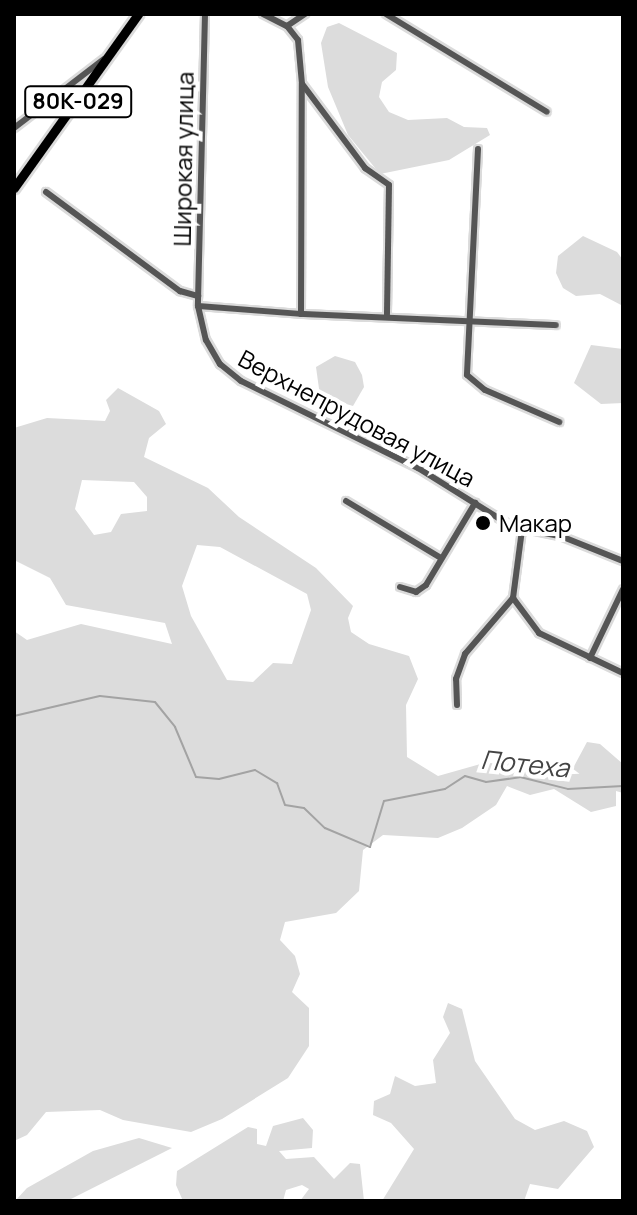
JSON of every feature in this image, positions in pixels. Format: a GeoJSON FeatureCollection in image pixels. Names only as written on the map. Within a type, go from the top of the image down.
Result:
{"type":"FeatureCollection","features":[{"type":"Feature","properties":{"kind":"main road","name":"80К-029"},"geometry":{"type":"LineString","coordinates":[[14,188],[138,14]]}},
{"type":"Feature","properties":{"kind":"street","name":"Широкая улица"},"geometry":{"type":"LineString","coordinates":[[198,306],[205,14]]}},
{"type":"Feature","properties":{"kind":"street"},"geometry":{"type":"LineString","coordinates":[[263,14],[287,26],[298,40],[302,84],[301,314]]}},
{"type":"Feature","properties":{"kind":"street"},"geometry":{"type":"LineString","coordinates":[[287,26],[305,14]]}},
{"type":"Feature","properties":{"kind":"street"},"geometry":{"type":"LineString","coordinates":[[386,14],[547,112]]}},
{"type":"Feature","properties":{"kind":"street"},"geometry":{"type":"LineString","coordinates":[[14,128],[111,56]]}},
{"type":"Feature","properties":{"kind":"street"},"geometry":{"type":"LineString","coordinates":[[302,84],[365,168],[389,185],[387,315]]}},
{"type":"Feature","properties":{"kind":"street"},"geometry":{"type":"LineString","coordinates":[[478,149],[467,319],[468,379],[559,422]]}},
{"type":"Feature","properties":{"kind":"street"},"geometry":{"type":"LineString","coordinates":[[46,192],[180,291],[198,296]]}},
{"type":"Feature","properties":{"kind":"street"},"geometry":{"type":"LineString","coordinates":[[198,306],[301,314],[387,315],[556,325]]}},
{"type":"Feature","properties":{"kind":"street","name":"Верхнепрудовая улица"},"geometry":{"type":"LineString","coordinates":[[198,306],[206,340],[229,373],[352,431],[522,530],[571,540],[623,561]]}},
{"type":"Feature","properties":{"kind":"street"},"geometry":{"type":"LineString","coordinates":[[346,501],[441,558]]}},
{"type":"Feature","properties":{"kind":"street"},"geometry":{"type":"LineString","coordinates":[[400,587],[422,590],[475,503]]}},
{"type":"Feature","properties":{"kind":"street"},"geometry":{"type":"LineString","coordinates":[[457,705],[456,679],[465,654],[513,598],[522,530]]}},
{"type":"Feature","properties":{"kind":"street"},"geometry":{"type":"LineString","coordinates":[[590,658],[623,589]]}},
{"type":"Feature","properties":{"kind":"street"},"geometry":{"type":"LineString","coordinates":[[513,598],[539,633],[623,673]]}},
{"type":"Feature","properties":{"kind":"shaded area"},"geometry":{"type":"Polygon","coordinates":[[[339,23],[397,53],[396,70],[382,82],[379,97],[389,112],[408,120],[447,118],[464,127],[487,128],[490,135],[449,160],[380,174],[348,135],[328,87],[321,43],[327,27],[339,23]]]}},
{"type":"Feature","properties":{"kind":"shaded area"},"geometry":{"type":"Polygon","coordinates":[[[583,236],[617,252],[623,260],[623,306],[600,294],[576,296],[563,288],[556,273],[558,256],[583,236]]]}},
{"type":"Feature","properties":{"kind":"shaded area"},"geometry":{"type":"Polygon","coordinates":[[[591,345],[623,349],[623,403],[601,404],[574,383],[591,345]]]}},
{"type":"Feature","properties":{"kind":"shaded area"},"geometry":{"type":"Polygon","coordinates":[[[335,356],[355,362],[362,375],[364,387],[353,406],[320,396],[316,367],[335,356]]]}},
{"type":"Feature","properties":{"kind":"shaded area"},"geometry":{"type":"Polygon","coordinates":[[[118,388],[159,411],[166,424],[149,438],[144,457],[208,488],[239,517],[316,568],[353,606],[348,618],[351,632],[369,644],[409,656],[418,679],[406,705],[407,757],[438,776],[484,763],[536,764],[554,773],[572,770],[587,742],[600,744],[623,764],[623,793],[616,791],[616,806],[591,812],[554,789],[530,795],[507,786],[496,805],[462,828],[438,838],[383,835],[363,850],[359,891],[336,913],[285,922],[280,940],[295,956],[300,974],[292,992],[309,1008],[309,1046],[288,1078],[222,1119],[191,1132],[123,1120],[100,1110],[46,1112],[27,1135],[14,1141],[14,631],[27,640],[81,624],[172,644],[165,623],[66,605],[50,578],[14,560],[14,428],[47,418],[105,421],[110,411],[106,400],[118,388]],[[82,480],[75,509],[94,535],[111,532],[121,514],[147,511],[147,497],[134,482],[82,480]],[[197,545],[182,586],[191,616],[227,680],[253,682],[273,663],[292,664],[311,610],[307,594],[220,547],[197,545]]]}},
{"type":"Feature","properties":{"kind":"shaded area"},"geometry":{"type":"Polygon","coordinates":[[[448,1003],[462,1009],[475,1061],[515,1119],[535,1130],[564,1121],[587,1131],[594,1147],[558,1189],[530,1184],[524,1201],[382,1201],[414,1149],[391,1123],[373,1115],[374,1101],[390,1094],[395,1076],[415,1086],[436,1083],[433,1060],[450,1033],[443,1017],[448,1003]]]}},
{"type":"Feature","properties":{"kind":"shaded area"},"geometry":{"type":"Polygon","coordinates":[[[303,1118],[313,1130],[312,1148],[279,1151],[286,1159],[314,1157],[334,1179],[350,1163],[360,1164],[364,1201],[300,1201],[309,1189],[302,1185],[286,1190],[283,1201],[183,1201],[176,1185],[177,1171],[248,1127],[257,1129],[257,1144],[266,1146],[273,1126],[303,1118]]]}},
{"type":"Feature","properties":{"kind":"shaded area"},"geometry":{"type":"Polygon","coordinates":[[[139,1138],[172,1148],[67,1201],[15,1201],[27,1188],[93,1151],[139,1138]]]}},
{"type":"Feature","properties":{"kind":"waterway","name":"Потеха"},"geometry":{"type":"LineString","coordinates":[[14,716],[100,696],[155,702],[175,727],[196,777],[219,779],[255,770],[277,783],[285,805],[304,808],[325,828],[370,847],[384,801],[445,789],[465,776],[486,782],[520,777],[568,789],[623,786]]}},
{"type":"Feature","properties":{"kind":"place","name":"Макар"},"geometry":{"type":"Point","coordinates":[483,523]}}]}
